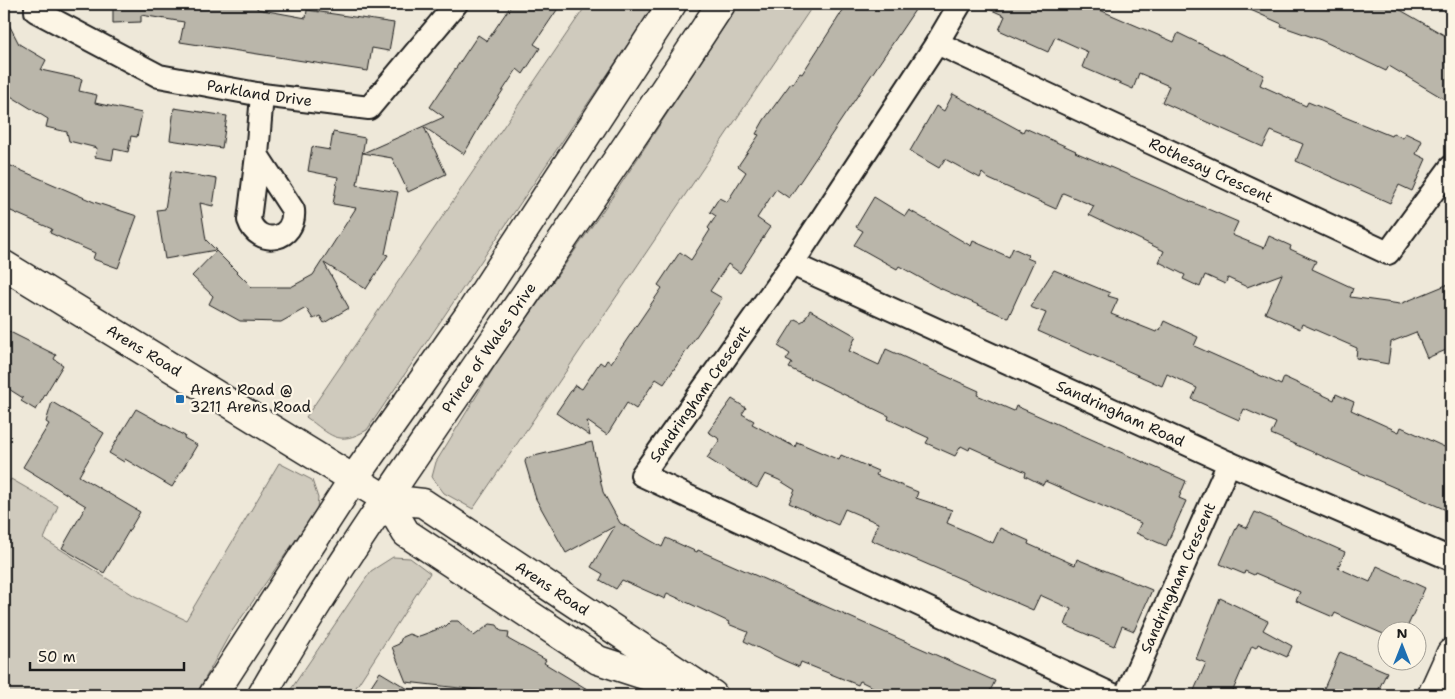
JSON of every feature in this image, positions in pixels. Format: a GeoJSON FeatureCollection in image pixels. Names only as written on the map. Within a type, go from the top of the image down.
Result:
{"type":"FeatureCollection","features":[{"type":"Feature","properties":{"kind":"main road"},"geometry":{"type":"LineString","coordinates":[[213,695],[354,478],[469,315],[672,4]]}},
{"type":"Feature","properties":{"kind":"main road","name":"Prince of Wales Drive"},"geometry":{"type":"LineString","coordinates":[[262,695],[289,649],[386,498],[655,105],[721,4]]}},
{"type":"Feature","properties":{"kind":"main road","name":"Arens Road"},"geometry":{"type":"LineString","coordinates":[[4,265],[386,498],[424,503],[713,695]]}},
{"type":"Feature","properties":{"kind":"main road","name":"Arens Road"},"geometry":{"type":"LineString","coordinates":[[386,498],[406,533],[598,660],[706,695]]}},
{"type":"Feature","properties":{"kind":"main road"},"geometry":{"type":"LineString","coordinates":[[1432,695],[1451,653]]}},
{"type":"Feature","properties":{"kind":"street","name":"Parkland Drive"},"geometry":{"type":"LineString","coordinates":[[36,4],[36,11],[159,76],[262,95],[369,108],[456,4]]}},
{"type":"Feature","properties":{"kind":"street","name":"Sandringham Crescent"},"geometry":{"type":"LineString","coordinates":[[960,4],[938,43],[792,264],[642,475],[1113,695]]}},
{"type":"Feature","properties":{"kind":"street","name":"Rothesay Crescent"},"geometry":{"type":"LineString","coordinates":[[938,43],[1388,253],[1451,167]]}},
{"type":"Feature","properties":{"kind":"street"},"geometry":{"type":"LineString","coordinates":[[257,155],[262,95]]}},
{"type":"Feature","properties":{"kind":"street","name":"Sandringham Road"},"geometry":{"type":"LineString","coordinates":[[792,264],[1229,463],[1451,558]]}},
{"type":"Feature","properties":{"kind":"street","name":"Sandringham Crescent"},"geometry":{"type":"LineString","coordinates":[[1126,695],[1229,463]]}},
{"type":"Feature","properties":{"kind":"shaded area"},"geometry":{"type":"Polygon","coordinates":[[[587,4],[655,4],[367,430],[348,438],[335,437],[328,434],[306,417],[587,4]]]}},
{"type":"Feature","properties":{"kind":"shaded area"},"geometry":{"type":"Polygon","coordinates":[[[739,4],[814,4],[473,509],[444,493],[432,477],[436,462],[499,359],[613,196],[739,4]]]}},
{"type":"Feature","properties":{"kind":"shaded area"},"geometry":{"type":"Polygon","coordinates":[[[279,463],[312,480],[318,498],[317,509],[228,637],[196,695],[4,695],[4,491],[11,479],[58,506],[44,539],[135,596],[186,620],[279,463]]]}},
{"type":"Feature","properties":{"kind":"shaded area"},"geometry":{"type":"Polygon","coordinates":[[[393,557],[410,558],[430,573],[351,695],[287,695],[371,571],[393,557]]]}},
{"type":"Feature","properties":{"kind":"building"},"geometry":{"type":"Polygon","coordinates":[[[113,4],[258,4],[257,9],[306,18],[307,10],[394,23],[389,51],[372,48],[368,71],[180,42],[184,22],[141,15],[141,22],[113,23],[113,4]]]}},
{"type":"Feature","properties":{"kind":"building"},"geometry":{"type":"Polygon","coordinates":[[[512,4],[561,4],[534,44],[540,48],[523,74],[517,69],[484,119],[464,154],[424,127],[446,174],[408,192],[392,158],[363,153],[444,117],[430,107],[478,35],[487,41],[512,4]]]}},
{"type":"Feature","properties":{"kind":"building"},"geometry":{"type":"Polygon","coordinates":[[[847,4],[919,4],[789,198],[776,189],[757,218],[770,227],[740,273],[728,264],[710,291],[722,298],[664,384],[656,379],[636,409],[627,403],[607,435],[587,421],[590,436],[556,413],[575,385],[582,389],[600,362],[604,365],[607,360],[611,363],[662,288],[658,285],[680,252],[691,260],[710,230],[708,228],[716,216],[710,212],[719,198],[727,202],[746,172],[738,166],[759,135],[756,134],[764,120],[791,83],[793,84],[800,73],[802,74],[847,4]]]}},
{"type":"Feature","properties":{"kind":"building"},"geometry":{"type":"Polygon","coordinates":[[[978,4],[1086,4],[1174,42],[1178,33],[1264,75],[1260,85],[1306,106],[1308,102],[1391,136],[1393,133],[1403,138],[1405,133],[1422,141],[1416,154],[1426,159],[1412,191],[1399,185],[1390,203],[1296,161],[1303,144],[1271,131],[1263,147],[1162,102],[1169,86],[1139,73],[1133,89],[1082,67],[1088,52],[1055,37],[1048,52],[999,30],[1005,16],[978,4]]]}},
{"type":"Feature","properties":{"kind":"building"},"geometry":{"type":"Polygon","coordinates":[[[1237,4],[1390,4],[1451,39],[1451,103],[1389,66],[1386,71],[1321,40],[1281,26],[1282,24],[1237,4]]]}},
{"type":"Feature","properties":{"kind":"building"},"geometry":{"type":"Polygon","coordinates":[[[4,15],[19,44],[46,60],[41,70],[82,79],[79,91],[97,95],[95,103],[142,113],[137,137],[131,136],[128,152],[114,149],[112,160],[95,157],[97,148],[69,141],[67,132],[46,127],[48,119],[4,92],[4,15]]]}},
{"type":"Feature","properties":{"kind":"building"},"geometry":{"type":"Polygon","coordinates":[[[953,94],[1023,132],[1025,128],[1075,152],[1238,222],[1232,235],[1264,248],[1269,236],[1291,246],[1290,249],[1316,261],[1312,269],[1353,288],[1350,297],[1400,304],[1451,283],[1451,348],[1427,358],[1416,332],[1391,342],[1388,364],[1356,358],[1357,348],[1302,324],[1300,329],[1265,313],[1282,274],[1247,287],[1228,278],[1225,284],[1205,275],[1200,287],[1183,279],[1185,275],[1159,262],[1164,251],[1089,215],[1094,206],[1063,193],[1056,209],[989,179],[982,173],[980,178],[945,159],[939,168],[910,151],[936,106],[944,111],[953,94]]]}},
{"type":"Feature","properties":{"kind":"building"},"geometry":{"type":"Polygon","coordinates":[[[174,108],[227,116],[222,148],[170,140],[174,108]]]}},
{"type":"Feature","properties":{"kind":"building"},"geometry":{"type":"Polygon","coordinates":[[[333,132],[365,138],[357,185],[398,192],[385,254],[388,255],[366,289],[324,263],[349,308],[324,323],[320,316],[313,319],[306,308],[281,322],[240,321],[209,304],[213,296],[192,276],[216,251],[252,287],[291,287],[313,275],[356,208],[333,204],[338,177],[308,171],[312,147],[330,150],[333,132]]]}},
{"type":"Feature","properties":{"kind":"building"},"geometry":{"type":"Polygon","coordinates":[[[4,163],[94,202],[137,216],[118,268],[93,259],[95,253],[50,233],[52,229],[4,208],[4,163]]]}},
{"type":"Feature","properties":{"kind":"building"},"geometry":{"type":"Polygon","coordinates":[[[171,171],[217,179],[213,206],[200,203],[206,240],[216,250],[165,259],[157,210],[165,209],[171,171]]]}},
{"type":"Feature","properties":{"kind":"building"},"geometry":{"type":"Polygon","coordinates":[[[874,197],[905,216],[909,210],[971,246],[973,241],[1009,257],[1013,248],[1028,255],[1027,258],[1034,261],[1008,318],[935,286],[899,266],[897,269],[854,245],[863,231],[856,227],[874,197]]]}},
{"type":"Feature","properties":{"kind":"building"},"geometry":{"type":"Polygon","coordinates":[[[1054,270],[1110,293],[1108,296],[1118,299],[1111,314],[1156,332],[1158,329],[1160,330],[1164,321],[1198,337],[1194,346],[1281,385],[1284,377],[1334,400],[1336,394],[1354,402],[1351,410],[1399,432],[1401,427],[1451,450],[1451,512],[1271,434],[1276,423],[1244,409],[1239,420],[1192,399],[1197,388],[1167,374],[1162,386],[1038,331],[1046,313],[1030,307],[1054,270]]]}},
{"type":"Feature","properties":{"kind":"building"},"geometry":{"type":"Polygon","coordinates":[[[810,310],[856,336],[849,351],[879,365],[886,349],[979,391],[977,395],[1014,411],[1016,406],[1186,481],[1179,498],[1186,501],[1166,546],[1136,533],[1141,523],[1045,481],[1043,485],[1025,476],[1026,472],[970,447],[969,450],[961,446],[955,456],[926,443],[929,438],[888,419],[889,416],[789,368],[792,363],[786,360],[790,354],[778,346],[795,319],[801,322],[810,310]]]}},
{"type":"Feature","properties":{"kind":"building"},"geometry":{"type":"Polygon","coordinates":[[[4,329],[56,355],[54,359],[63,365],[36,410],[21,401],[23,398],[4,386],[4,329]]]}},
{"type":"Feature","properties":{"kind":"building"},"geometry":{"type":"Polygon","coordinates":[[[732,399],[746,408],[742,414],[754,421],[752,424],[795,447],[797,442],[839,460],[841,455],[878,471],[876,475],[918,492],[916,498],[952,510],[947,523],[993,543],[1000,528],[1029,541],[1028,544],[1075,565],[1077,559],[1152,590],[1134,631],[1122,626],[1114,646],[1065,625],[1071,609],[1040,595],[1033,610],[871,540],[878,523],[845,509],[838,525],[789,503],[795,490],[779,480],[765,474],[757,488],[729,472],[707,458],[719,441],[718,438],[708,432],[732,399]]]}},
{"type":"Feature","properties":{"kind":"building"},"geometry":{"type":"Polygon","coordinates":[[[52,402],[104,433],[79,476],[140,512],[104,573],[62,548],[86,506],[23,467],[49,424],[46,422],[52,402]]]}},
{"type":"Feature","properties":{"kind":"building"},"geometry":{"type":"Polygon","coordinates":[[[136,409],[185,436],[184,438],[197,445],[172,487],[125,459],[124,462],[109,453],[136,409]]]}},
{"type":"Feature","properties":{"kind":"building"},"geometry":{"type":"Polygon","coordinates":[[[592,442],[603,492],[620,523],[662,547],[666,538],[697,552],[698,550],[995,681],[988,695],[889,695],[860,681],[858,685],[801,662],[799,667],[783,660],[744,641],[748,632],[667,593],[665,599],[622,580],[616,589],[600,580],[603,574],[591,567],[615,526],[566,553],[536,499],[525,462],[526,458],[592,442]]]}},
{"type":"Feature","properties":{"kind":"building"},"geometry":{"type":"Polygon","coordinates":[[[1255,512],[1345,552],[1338,568],[1370,582],[1377,566],[1425,588],[1410,622],[1378,622],[1378,632],[1335,613],[1333,617],[1296,601],[1300,592],[1255,573],[1254,575],[1245,571],[1244,574],[1220,564],[1238,524],[1247,528],[1255,512]]]}},
{"type":"Feature","properties":{"kind":"building"},"geometry":{"type":"Polygon","coordinates":[[[1220,598],[1268,621],[1263,630],[1292,646],[1287,657],[1258,644],[1256,648],[1252,646],[1231,695],[1192,695],[1206,663],[1196,659],[1220,598]]]}},
{"type":"Feature","properties":{"kind":"building"},"geometry":{"type":"Polygon","coordinates":[[[451,621],[458,621],[474,636],[490,624],[497,625],[501,631],[509,632],[508,639],[546,660],[544,663],[597,695],[522,695],[406,682],[392,647],[399,644],[402,637],[409,634],[417,637],[446,626],[451,621]]]}},
{"type":"Feature","properties":{"kind":"building"},"geometry":{"type":"Polygon","coordinates":[[[1340,652],[1378,668],[1378,672],[1387,672],[1376,695],[1321,695],[1340,652]]]}},
{"type":"Feature","properties":{"kind":"building"},"geometry":{"type":"Polygon","coordinates":[[[380,672],[395,681],[418,695],[365,695],[380,672]]]}},
{"type":"Feature","properties":{"kind":"place","name":"Arens Road @ 3211 Arens Road"},"geometry":{"type":"Point","coordinates":[180,399]}}]}
